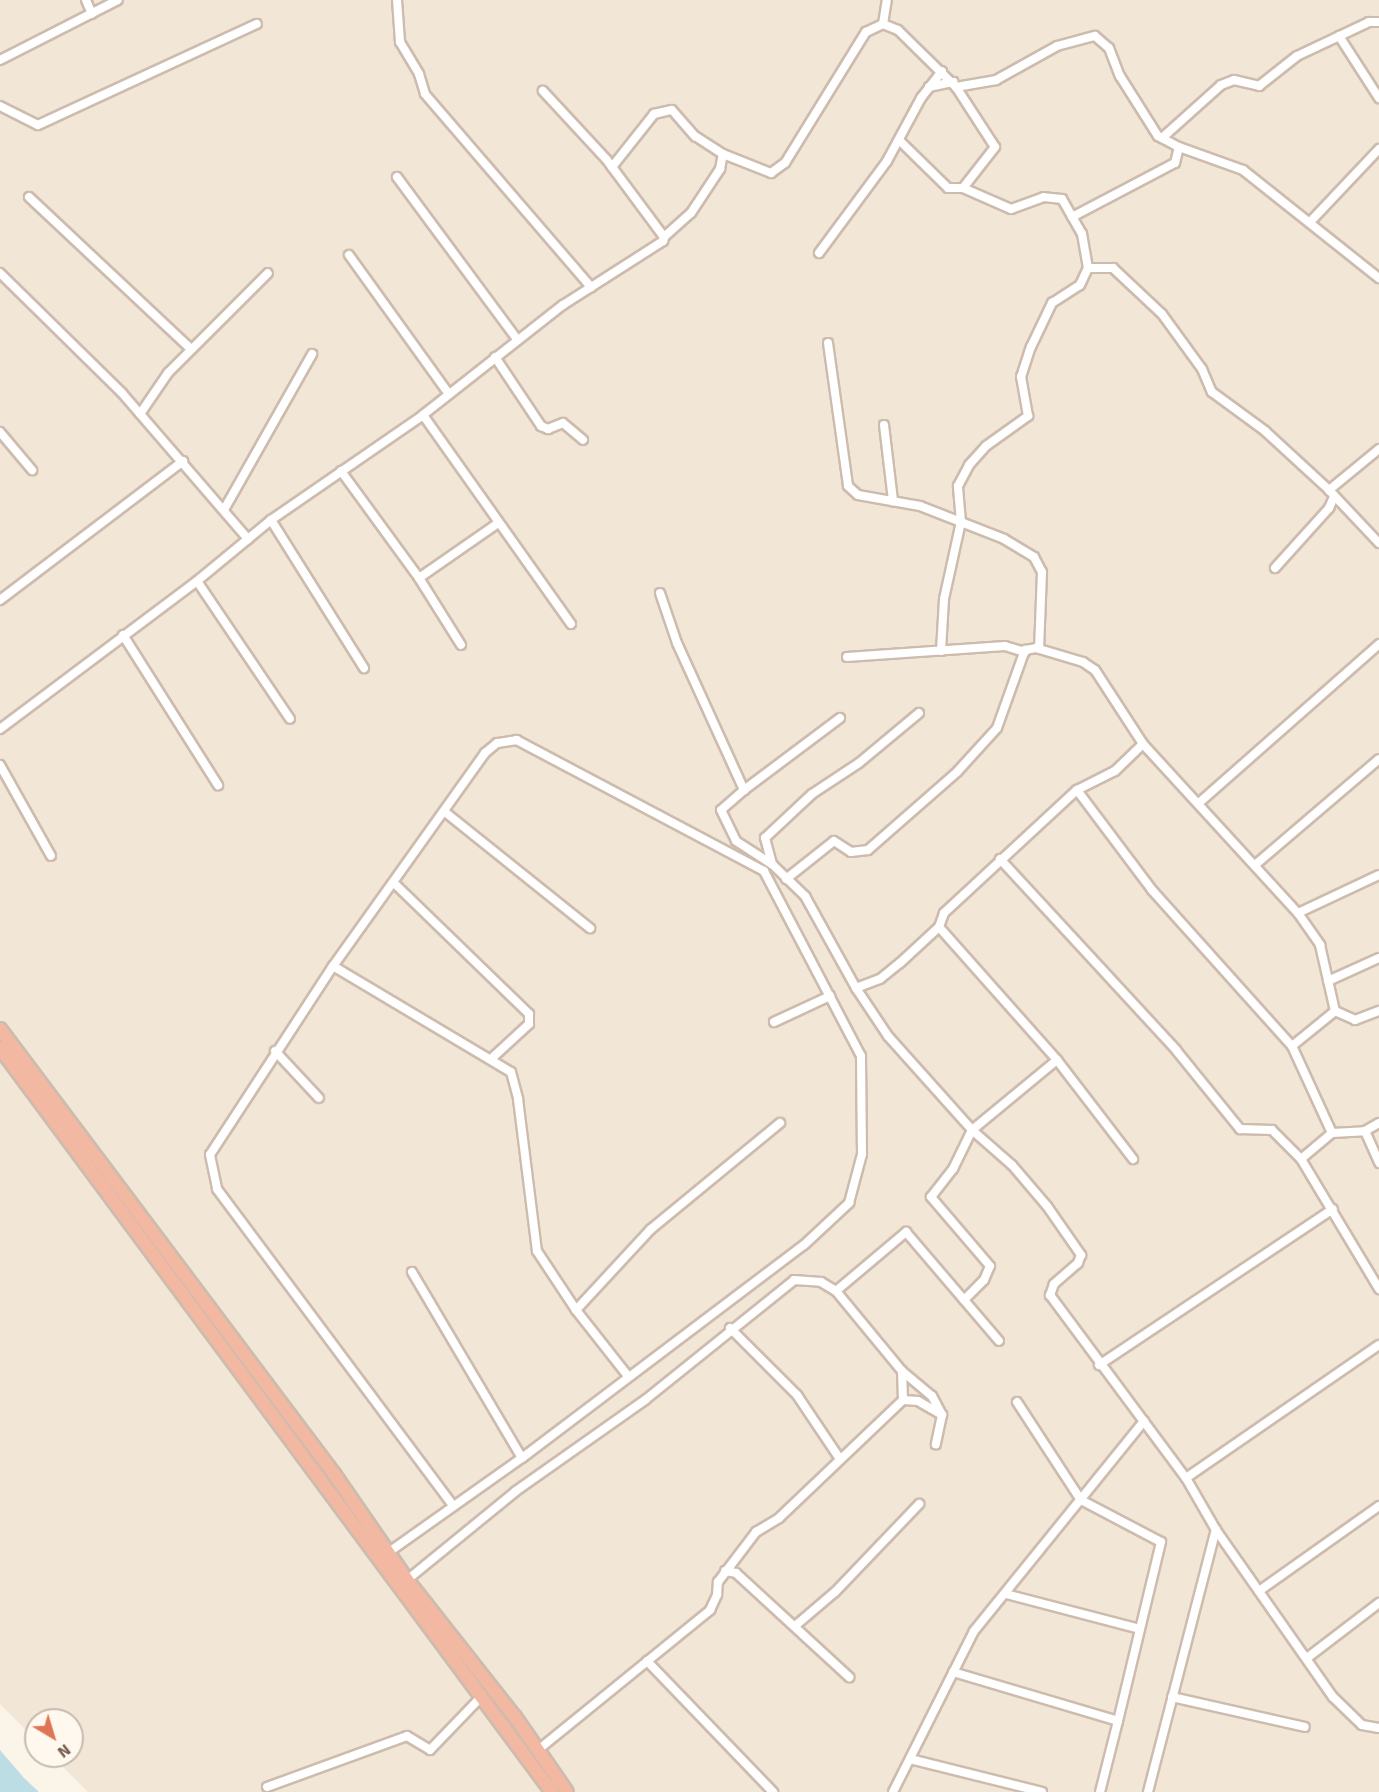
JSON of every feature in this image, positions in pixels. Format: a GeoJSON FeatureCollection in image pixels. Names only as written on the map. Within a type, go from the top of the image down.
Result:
{"type":"FeatureCollection","features":[{"type":"Feature","properties":{"kind":"highway"},"geometry":{"type":"LineString","coordinates":[[0,1029],[55,1110],[552,1792]]}},
{"type":"Feature","properties":{"kind":"highway"},"geometry":{"type":"LineString","coordinates":[[0,1048],[55,1110],[389,1552],[407,1580],[515,1717],[567,1792]]}},
{"type":"Feature","properties":{"kind":"highway"},"geometry":{"type":"LineString","coordinates":[[505,1725],[515,1717]]}},
{"type":"Feature","properties":{"kind":"street"},"geometry":{"type":"LineString","coordinates":[[86,0],[92,14]]}},
{"type":"Feature","properties":{"kind":"street"},"geometry":{"type":"LineString","coordinates":[[0,60],[118,0]]}},
{"type":"Feature","properties":{"kind":"street"},"geometry":{"type":"LineString","coordinates":[[397,0],[400,42],[419,74],[425,94],[591,287]]}},
{"type":"Feature","properties":{"kind":"street"},"geometry":{"type":"LineString","coordinates":[[399,10],[406,0]]}},
{"type":"Feature","properties":{"kind":"street"},"geometry":{"type":"LineString","coordinates":[[883,24],[887,0]]}},
{"type":"Feature","properties":{"kind":"street"},"geometry":{"type":"LineString","coordinates":[[1162,138],[1221,85],[1234,80],[1258,86],[1297,56],[1369,21],[1379,22]]}},
{"type":"Feature","properties":{"kind":"street"},"geometry":{"type":"LineString","coordinates":[[0,106],[38,125],[256,24]]}},
{"type":"Feature","properties":{"kind":"street"},"geometry":{"type":"LineString","coordinates":[[612,167],[654,114],[672,110],[695,136],[723,154],[771,173],[785,163],[866,32],[883,24],[898,30],[942,71],[954,85],[995,147],[963,188]]}},
{"type":"Feature","properties":{"kind":"street"},"geometry":{"type":"LineString","coordinates":[[929,87],[996,80],[1057,46],[1095,36],[1108,48],[1120,76],[1162,138],[1179,147],[1243,170],[1311,221],[1379,278]]}},
{"type":"Feature","properties":{"kind":"street"},"geometry":{"type":"LineString","coordinates":[[1339,36],[1379,98]]}},
{"type":"Feature","properties":{"kind":"street"},"geometry":{"type":"LineString","coordinates":[[819,253],[900,141],[929,87],[942,71]]}},
{"type":"Feature","properties":{"kind":"street"},"geometry":{"type":"LineString","coordinates":[[543,91],[612,167],[664,237]]}},
{"type":"Feature","properties":{"kind":"street"},"geometry":{"type":"LineString","coordinates":[[900,141],[948,188],[963,188],[1011,209],[1044,197],[1062,199],[1082,234],[1088,268],[1080,285],[1052,303],[1031,347],[1021,377],[1028,416],[986,446],[969,465],[957,486],[961,522],[944,599],[941,651]]}},
{"type":"Feature","properties":{"kind":"street"},"geometry":{"type":"LineString","coordinates":[[1072,217],[1175,163],[1179,147]]}},
{"type":"Feature","properties":{"kind":"street"},"geometry":{"type":"LineString","coordinates":[[1311,221],[1379,149]]}},
{"type":"Feature","properties":{"kind":"street"},"geometry":{"type":"LineString","coordinates":[[0,729],[197,581],[271,520],[423,415],[517,339],[664,237],[691,213],[720,169],[723,154]]}},
{"type":"Feature","properties":{"kind":"street"},"geometry":{"type":"LineString","coordinates":[[397,177],[517,339]]}},
{"type":"Feature","properties":{"kind":"street"},"geometry":{"type":"LineString","coordinates":[[29,197],[190,348]]}},
{"type":"Feature","properties":{"kind":"street"},"geometry":{"type":"LineString","coordinates":[[349,255],[449,394]]}},
{"type":"Feature","properties":{"kind":"street"},"geometry":{"type":"LineString","coordinates":[[1088,268],[1113,268],[1162,314],[1202,369],[1212,392],[1265,431],[1328,488]]}},
{"type":"Feature","properties":{"kind":"street"},"geometry":{"type":"LineString","coordinates":[[0,273],[140,414],[225,508],[248,539]]}},
{"type":"Feature","properties":{"kind":"street"},"geometry":{"type":"LineString","coordinates":[[140,414],[190,348],[268,273]]}},
{"type":"Feature","properties":{"kind":"street"},"geometry":{"type":"LineString","coordinates":[[828,343],[848,486],[858,495],[920,506],[1004,539],[1034,557],[1042,572],[1040,649]]}},
{"type":"Feature","properties":{"kind":"street"},"geometry":{"type":"LineString","coordinates":[[225,508],[312,354]]}},
{"type":"Feature","properties":{"kind":"street"},"geometry":{"type":"LineString","coordinates":[[495,357],[541,426],[548,429],[563,423],[582,440]]}},
{"type":"Feature","properties":{"kind":"street"},"geometry":{"type":"LineString","coordinates":[[423,415],[572,624]]}},
{"type":"Feature","properties":{"kind":"street"},"geometry":{"type":"LineString","coordinates":[[884,425],[893,501]]}},
{"type":"Feature","properties":{"kind":"street"},"geometry":{"type":"LineString","coordinates":[[0,432],[32,470]]}},
{"type":"Feature","properties":{"kind":"street"},"geometry":{"type":"LineString","coordinates":[[1379,449],[1329,490],[1379,543]]}},
{"type":"Feature","properties":{"kind":"street"},"geometry":{"type":"LineString","coordinates":[[0,600],[183,461]]}},
{"type":"Feature","properties":{"kind":"street"},"geometry":{"type":"LineString","coordinates":[[341,471],[419,578],[461,645]]}},
{"type":"Feature","properties":{"kind":"street"},"geometry":{"type":"LineString","coordinates":[[1275,568],[1329,508],[1334,497]]}},
{"type":"Feature","properties":{"kind":"street"},"geometry":{"type":"LineString","coordinates":[[271,520],[364,668]]}},
{"type":"Feature","properties":{"kind":"street"},"geometry":{"type":"LineString","coordinates":[[419,578],[498,523]]}},
{"type":"Feature","properties":{"kind":"street"},"geometry":{"type":"LineString","coordinates":[[197,581],[290,719]]}},
{"type":"Feature","properties":{"kind":"street"},"geometry":{"type":"LineString","coordinates":[[660,593],[677,643],[744,790]]}},
{"type":"Feature","properties":{"kind":"street"},"geometry":{"type":"LineString","coordinates":[[123,635],[219,785]]}},
{"type":"Feature","properties":{"kind":"street"},"geometry":{"type":"LineString","coordinates":[[1200,802],[1379,644]]}},
{"type":"Feature","properties":{"kind":"street"},"geometry":{"type":"LineString","coordinates":[[848,657],[1005,646],[1025,652],[1040,649],[1083,662],[1095,670],[1143,744],[1200,802],[1298,913],[1320,945],[1335,1011]]}},
{"type":"Feature","properties":{"kind":"street"},"geometry":{"type":"LineString","coordinates":[[786,879],[834,841],[851,852],[868,850],[957,772],[997,728],[1025,652]]}},
{"type":"Feature","properties":{"kind":"street"},"geometry":{"type":"LineString","coordinates":[[773,865],[765,838],[812,794],[859,764],[919,712]]}},
{"type":"Feature","properties":{"kind":"street"},"geometry":{"type":"LineString","coordinates":[[840,718],[721,810],[736,841],[773,865],[805,896],[856,988],[888,1036],[972,1130],[1012,1165],[1082,1255],[1078,1263],[1054,1284],[1050,1295],[1099,1365],[1186,1478],[1216,1530],[1333,1697],[1362,1725],[1379,1728]]}},
{"type":"Feature","properties":{"kind":"street"},"geometry":{"type":"LineString","coordinates":[[389,1552],[522,1458],[804,1245],[849,1203],[862,1154],[861,1056],[764,871],[527,742],[497,743],[485,753],[333,966],[275,1051],[210,1155],[217,1189],[453,1506]]}},
{"type":"Feature","properties":{"kind":"street"},"geometry":{"type":"LineString","coordinates":[[856,988],[880,979],[939,927],[944,913],[1000,859],[1077,790],[1114,771],[1143,744]]}},
{"type":"Feature","properties":{"kind":"street"},"geometry":{"type":"LineString","coordinates":[[1255,865],[1379,759]]}},
{"type":"Feature","properties":{"kind":"street"},"geometry":{"type":"LineString","coordinates":[[0,765],[51,856]]}},
{"type":"Feature","properties":{"kind":"street"},"geometry":{"type":"LineString","coordinates":[[1077,790],[1152,890],[1292,1046],[1332,1133]]}},
{"type":"Feature","properties":{"kind":"street"},"geometry":{"type":"LineString","coordinates":[[445,812],[590,928]]}},
{"type":"Feature","properties":{"kind":"street"},"geometry":{"type":"LineString","coordinates":[[1000,859],[1176,1050],[1240,1129],[1272,1130],[1301,1159],[1334,1209],[1379,1288]]}},
{"type":"Feature","properties":{"kind":"street"},"geometry":{"type":"LineString","coordinates":[[1298,913],[1379,875]]}},
{"type":"Feature","properties":{"kind":"street"},"geometry":{"type":"LineString","coordinates":[[394,882],[529,1014],[529,1024],[491,1059]]}},
{"type":"Feature","properties":{"kind":"street"},"geometry":{"type":"LineString","coordinates":[[939,927],[1057,1060],[1133,1160]]}},
{"type":"Feature","properties":{"kind":"street"},"geometry":{"type":"LineString","coordinates":[[1328,981],[1379,958]]}},
{"type":"Feature","properties":{"kind":"street"},"geometry":{"type":"LineString","coordinates":[[333,966],[511,1072],[515,1084],[537,1251],[576,1310],[628,1376]]}},
{"type":"Feature","properties":{"kind":"street"},"geometry":{"type":"LineString","coordinates":[[774,1022],[830,996]]}},
{"type":"Feature","properties":{"kind":"street"},"geometry":{"type":"LineString","coordinates":[[1292,1046],[1335,1011]]}},
{"type":"Feature","properties":{"kind":"street"},"geometry":{"type":"LineString","coordinates":[[1335,1011],[1355,1020],[1379,1011]]}},
{"type":"Feature","properties":{"kind":"street"},"geometry":{"type":"LineString","coordinates":[[275,1051],[319,1098]]}},
{"type":"Feature","properties":{"kind":"street"},"geometry":{"type":"LineString","coordinates":[[964,1300],[984,1280],[990,1266],[931,1197],[953,1168],[972,1130],[1057,1060]]}},
{"type":"Feature","properties":{"kind":"street"},"geometry":{"type":"LineString","coordinates":[[576,1310],[651,1229],[780,1123]]}},
{"type":"Feature","properties":{"kind":"street"},"geometry":{"type":"LineString","coordinates":[[1301,1159],[1332,1133],[1365,1131],[1379,1123]]}},
{"type":"Feature","properties":{"kind":"street"},"geometry":{"type":"LineString","coordinates":[[1365,1131],[1379,1163]]}},
{"type":"Feature","properties":{"kind":"street"},"geometry":{"type":"LineString","coordinates":[[1099,1365],[1334,1209]]}},
{"type":"Feature","properties":{"kind":"street"},"geometry":{"type":"LineString","coordinates":[[836,1291],[906,1232],[999,1341]]}},
{"type":"Feature","properties":{"kind":"street"},"geometry":{"type":"LineString","coordinates":[[412,1272],[522,1458]]}},
{"type":"Feature","properties":{"kind":"street"},"geometry":{"type":"LineString","coordinates":[[407,1580],[516,1491],[645,1400],[730,1328],[794,1280],[821,1282],[836,1291],[902,1371],[933,1396],[942,1415],[936,1444]]}},
{"type":"Feature","properties":{"kind":"street"},"geometry":{"type":"LineString","coordinates":[[730,1328],[797,1395],[840,1460]]}},
{"type":"Feature","properties":{"kind":"street"},"geometry":{"type":"LineString","coordinates":[[1186,1478],[1379,1345]]}},
{"type":"Feature","properties":{"kind":"street"},"geometry":{"type":"LineString","coordinates":[[902,1371],[903,1400]]}},
{"type":"Feature","properties":{"kind":"street"},"geometry":{"type":"LineString","coordinates":[[538,1750],[710,1610],[724,1571],[756,1532],[779,1518],[903,1400],[918,1401],[942,1415]]}},
{"type":"Feature","properties":{"kind":"street"},"geometry":{"type":"LineString","coordinates":[[1017,1402],[1081,1500],[1161,1542],[1100,1792]]}},
{"type":"Feature","properties":{"kind":"street"},"geometry":{"type":"LineString","coordinates":[[893,1792],[974,1631],[1144,1421]]}},
{"type":"Feature","properties":{"kind":"street"},"geometry":{"type":"LineString","coordinates":[[795,1626],[835,1592],[919,1504]]}},
{"type":"Feature","properties":{"kind":"street"},"geometry":{"type":"LineString","coordinates":[[1259,1591],[1379,1506]]}},
{"type":"Feature","properties":{"kind":"street"},"geometry":{"type":"LineString","coordinates":[[1148,1792],[1216,1530]]}},
{"type":"Feature","properties":{"kind":"street"},"geometry":{"type":"LineString","coordinates":[[724,1571],[736,1573],[849,1677]]}},
{"type":"Feature","properties":{"kind":"street"},"geometry":{"type":"LineString","coordinates":[[1006,1594],[1140,1629]]}},
{"type":"Feature","properties":{"kind":"street"},"geometry":{"type":"LineString","coordinates":[[1307,1658],[1379,1604]]}},
{"type":"Feature","properties":{"kind":"street"},"geometry":{"type":"LineString","coordinates":[[647,1661],[773,1792]]}},
{"type":"Feature","properties":{"kind":"street"},"geometry":{"type":"LineString","coordinates":[[953,1672],[1118,1721]]}},
{"type":"Feature","properties":{"kind":"street"},"geometry":{"type":"LineString","coordinates":[[267,1787],[407,1736],[430,1750],[482,1696]]}},
{"type":"Feature","properties":{"kind":"street"},"geometry":{"type":"LineString","coordinates":[[1172,1697],[1305,1727]]}},
{"type":"Feature","properties":{"kind":"street"},"geometry":{"type":"LineString","coordinates":[[910,1759],[1042,1792]]}},
{"type":"Feature","properties":{"kind":"shaded area"},"geometry":{"type":"Polygon","coordinates":[[[0,0],[1379,0],[1379,1792],[88,1792],[64,1768],[84,1768],[84,1708],[24,1708],[24,1728],[0,1704],[0,0]]]}},
{"type":"Feature","properties":{"kind":"water"},"geometry":{"type":"Polygon","coordinates":[[[0,1750],[24,1778],[39,1792],[0,1792],[0,1750]]]}}]}
